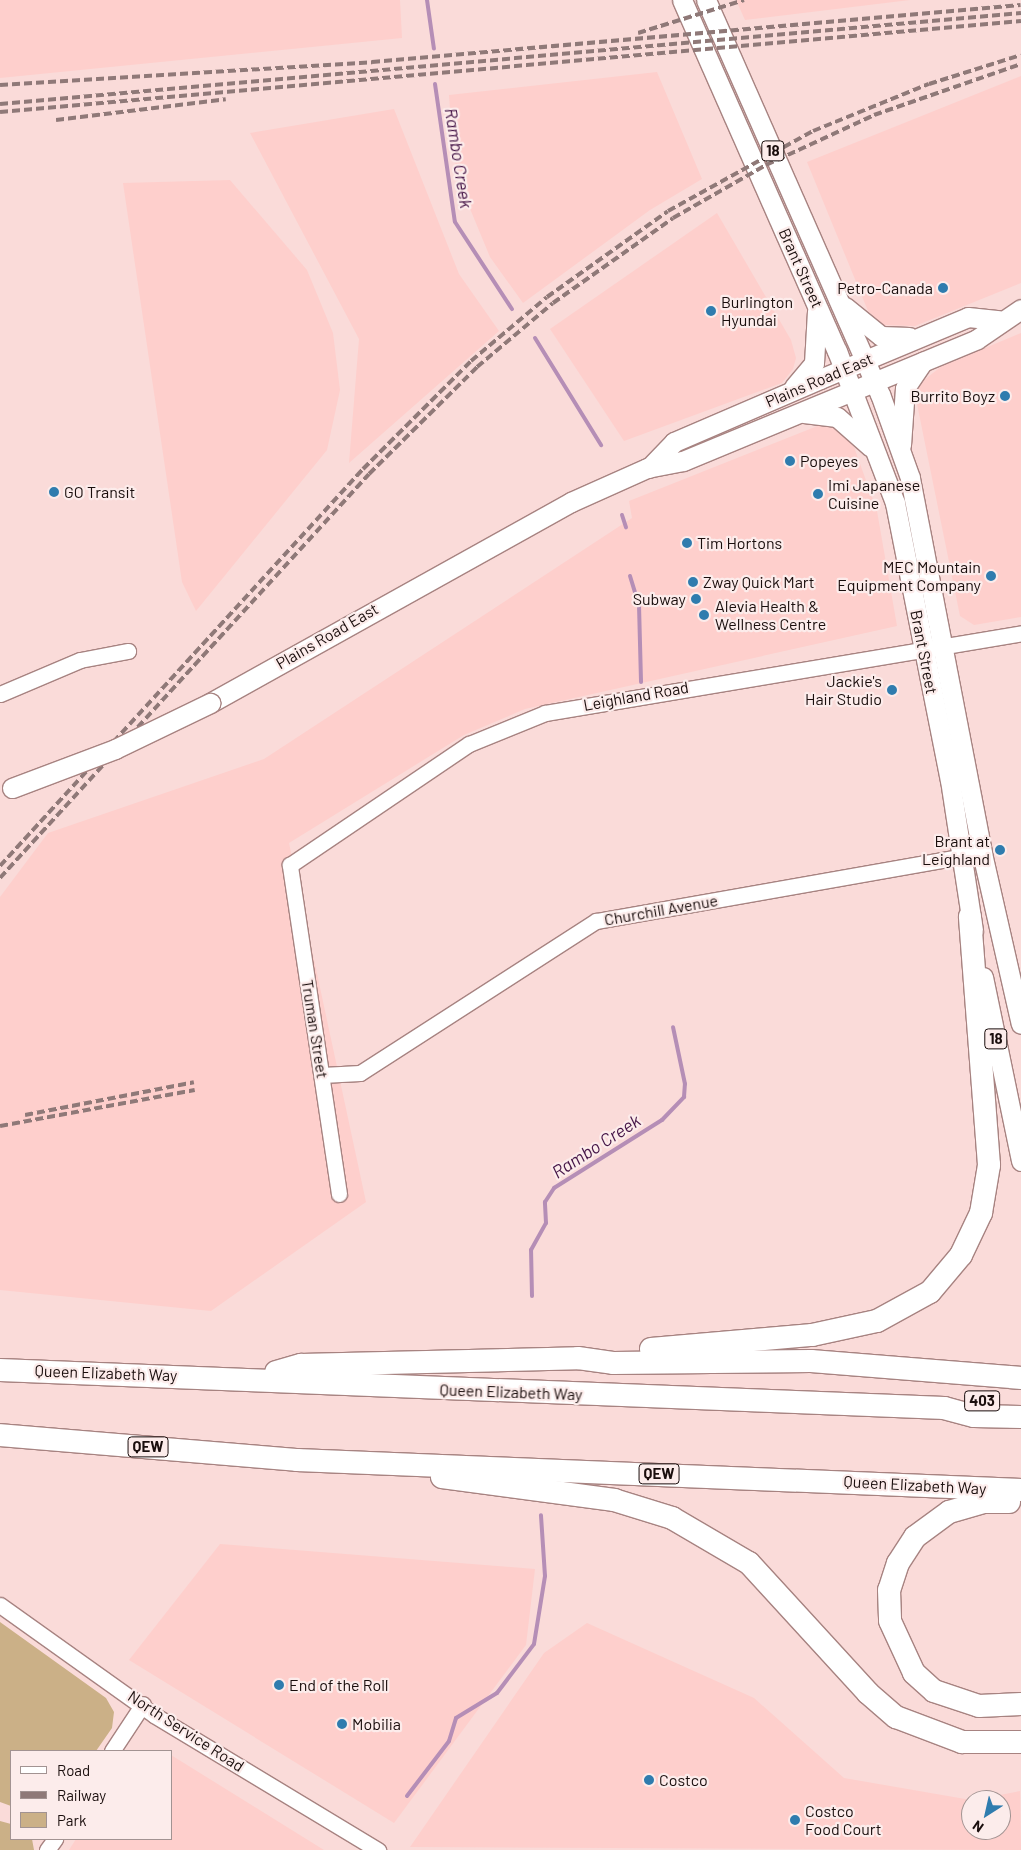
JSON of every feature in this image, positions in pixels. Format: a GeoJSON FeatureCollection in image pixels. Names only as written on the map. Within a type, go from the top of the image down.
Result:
{"type":"FeatureCollection","features":[{"type":"Feature","properties":{"kind":"highway"},"geometry":{"type":"LineString","coordinates":[[256,1378],[301,1365],[578,1358],[851,1328],[900,1310],[944,1277],[961,1255],[981,1213],[989,1165],[970,917]]}},
{"type":"Feature","properties":{"kind":"highway"},"geometry":{"type":"LineString","coordinates":[[578,1358],[613,1363],[811,1361],[1021,1378]]}},
{"type":"Feature","properties":{"kind":"highway","name":"Queen Elizabeth Way"},"geometry":{"type":"LineString","coordinates":[[0,1370],[256,1378],[419,1389],[944,1408],[974,1416],[1021,1417]]}},
{"type":"Feature","properties":{"kind":"highway","name":"403"},"geometry":{"type":"LineString","coordinates":[[944,1408],[971,1401],[1021,1403]]}},
{"type":"Feature","properties":{"kind":"highway","name":"Queen Elizabeth Way"},"geometry":{"type":"LineString","coordinates":[[0,1435],[297,1460],[1021,1490]]}},
{"type":"Feature","properties":{"kind":"highway"},"geometry":{"type":"LineString","coordinates":[[297,1460],[614,1500],[672,1518],[749,1563],[868,1693],[896,1717],[962,1742],[1021,1742]]}},
{"type":"Feature","properties":{"kind":"highway"},"geometry":{"type":"LineString","coordinates":[[1021,1502],[984,1502],[930,1523],[898,1563],[889,1601],[890,1621],[903,1656],[934,1690],[979,1706],[1021,1704]]}},
{"type":"Feature","properties":{"kind":"main road","name":"Brant Street"},"geometry":{"type":"LineString","coordinates":[[682,0],[817,304],[878,454],[901,530],[922,649],[973,854],[1021,1024]]}},
{"type":"Feature","properties":{"kind":"main road","name":"Brant Street"},"geometry":{"type":"LineString","coordinates":[[706,0],[875,381],[901,449],[916,496],[944,646],[973,854],[970,917],[1021,1161]]}},
{"type":"Feature","properties":{"kind":"main road"},"geometry":{"type":"LineString","coordinates":[[840,303],[890,339],[926,335]]}},
{"type":"Feature","properties":{"kind":"main road"},"geometry":{"type":"LineString","coordinates":[[786,393],[814,363],[817,304]]}},
{"type":"Feature","properties":{"kind":"main road","name":"Plains Road East"},"geometry":{"type":"LineString","coordinates":[[6,790],[115,749],[210,703],[481,548],[649,468],[683,461],[977,339],[999,320],[1021,309]]}},
{"type":"Feature","properties":{"kind":"main road","name":"Plains Road East"},"geometry":{"type":"LineString","coordinates":[[649,468],[674,442],[786,393],[968,317],[999,320]]}},
{"type":"Feature","properties":{"kind":"main road"},"geometry":{"type":"LineString","coordinates":[[901,449],[905,388],[923,361]]}},
{"type":"Feature","properties":{"kind":"main road"},"geometry":{"type":"LineString","coordinates":[[795,413],[837,417],[878,454]]}},
{"type":"Feature","properties":{"kind":"street","name":"Leighland Road"},"geometry":{"type":"LineString","coordinates":[[290,865],[469,744],[517,722],[574,706],[1021,634]]}},
{"type":"Feature","properties":{"kind":"street"},"geometry":{"type":"LineString","coordinates":[[0,694],[80,660],[128,650]]}},
{"type":"Feature","properties":{"kind":"street","name":"Churchill Avenue"},"geometry":{"type":"LineString","coordinates":[[322,1075],[360,1073],[596,921],[973,854]]}},
{"type":"Feature","properties":{"kind":"street","name":"Truman Street"},"geometry":{"type":"LineString","coordinates":[[290,865],[339,1194]]}},
{"type":"Feature","properties":{"kind":"street","name":"North Service Road"},"geometry":{"type":"LineString","coordinates":[[0,1605],[143,1704],[378,1850]]}},
{"type":"Feature","properties":{"kind":"street"},"geometry":{"type":"LineString","coordinates":[[113,1750],[143,1704]]}},
{"type":"Feature","properties":{"kind":"shaded area"},"geometry":{"type":"Polygon","coordinates":[[[0,0],[400,0],[402,38],[0,78],[0,0]]]}},
{"type":"Feature","properties":{"kind":"shaded area"},"geometry":{"type":"Polygon","coordinates":[[[736,0],[910,0],[745,20],[736,0]]]}},
{"type":"Feature","properties":{"kind":"shaded area"},"geometry":{"type":"Polygon","coordinates":[[[657,72],[702,179],[650,210],[523,303],[490,257],[461,187],[453,153],[449,95],[657,72]]]}},
{"type":"Feature","properties":{"kind":"shaded area"},"geometry":{"type":"Polygon","coordinates":[[[1021,76],[1021,283],[915,326],[883,325],[868,311],[807,162],[1021,76]]]}},
{"type":"Feature","properties":{"kind":"shaded area"},"geometry":{"type":"Polygon","coordinates":[[[394,109],[459,274],[499,331],[349,463],[359,339],[250,133],[394,109]]]}},
{"type":"Feature","properties":{"kind":"shaded area"},"geometry":{"type":"Polygon","coordinates":[[[230,180],[307,270],[333,333],[340,390],[327,450],[196,611],[182,582],[123,183],[230,180]]]}},
{"type":"Feature","properties":{"kind":"shaded area"},"geometry":{"type":"Polygon","coordinates":[[[717,213],[791,340],[796,358],[793,369],[782,383],[624,441],[550,329],[717,213]]]}},
{"type":"Feature","properties":{"kind":"shaded area"},"geometry":{"type":"Polygon","coordinates":[[[1021,333],[1021,617],[974,625],[960,616],[915,394],[924,380],[942,366],[1021,333]]]}},
{"type":"Feature","properties":{"kind":"shaded area"},"geometry":{"type":"Polygon","coordinates":[[[820,425],[836,428],[854,447],[877,511],[897,626],[525,709],[464,735],[289,843],[366,1202],[211,1311],[0,1290],[0,897],[48,833],[264,759],[632,518],[629,501],[820,425]]]}},
{"type":"Feature","properties":{"kind":"shaded area"},"geometry":{"type":"Polygon","coordinates":[[[220,1544],[535,1569],[526,1645],[394,1823],[129,1660],[220,1544]]]}},
{"type":"Feature","properties":{"kind":"shaded area"},"geometry":{"type":"Polygon","coordinates":[[[587,1623],[754,1698],[844,1778],[961,1798],[961,1840],[1011,1840],[1011,1793],[1020,1791],[1021,1850],[410,1847],[544,1653],[587,1623]]]}},
{"type":"Feature","properties":{"kind":"shaded area"},"geometry":{"type":"Polygon","coordinates":[[[172,1756],[324,1850],[69,1850],[75,1840],[172,1840],[172,1756]]]}},
{"type":"Feature","properties":{"kind":"green space"},"geometry":{"type":"Polygon","coordinates":[[[0,1622],[106,1698],[114,1712],[112,1728],[97,1750],[10,1750],[10,1806],[0,1802],[0,1622]]]}},
{"type":"Feature","properties":{"kind":"green space"},"geometry":{"type":"Polygon","coordinates":[[[0,1821],[10,1824],[10,1840],[32,1840],[34,1850],[0,1850],[0,1821]]]}},
{"type":"Feature","properties":{"kind":"waterway","name":"Rambo Creek"},"geometry":{"type":"LineString","coordinates":[[427,0],[434,49]]}},
{"type":"Feature","properties":{"kind":"waterway","name":"Rambo Creek"},"geometry":{"type":"LineString","coordinates":[[435,84],[455,222],[512,309]]}},
{"type":"Feature","properties":{"kind":"waterway","name":"Rambo Creek"},"geometry":{"type":"LineString","coordinates":[[535,338],[601,445]]}},
{"type":"Feature","properties":{"kind":"waterway"},"geometry":{"type":"LineString","coordinates":[[622,515],[626,527]]}},
{"type":"Feature","properties":{"kind":"waterway","name":"Rambo Creek"},"geometry":{"type":"LineString","coordinates":[[630,576],[639,605],[641,682]]}},
{"type":"Feature","properties":{"kind":"waterway","name":"Rambo Creek"},"geometry":{"type":"LineString","coordinates":[[532,1296],[531,1250],[546,1223],[545,1202],[554,1188],[662,1120],[684,1097],[685,1084],[673,1027]]}},
{"type":"Feature","properties":{"kind":"waterway","name":"Rambo Creek"},"geometry":{"type":"LineString","coordinates":[[407,1796],[449,1741],[456,1718],[497,1693],[534,1644],[545,1576],[541,1515]]}},
{"type":"Feature","properties":{"kind":"railway"},"geometry":{"type":"LineString","coordinates":[[638,33],[744,0]]}},
{"type":"Feature","properties":{"kind":"railway"},"geometry":{"type":"LineString","coordinates":[[0,85],[372,62],[1021,5]]}},
{"type":"Feature","properties":{"kind":"railway"},"geometry":{"type":"LineString","coordinates":[[0,104],[1021,13]]}},
{"type":"Feature","properties":{"kind":"railway"},"geometry":{"type":"LineString","coordinates":[[0,112],[1021,21]]}},
{"type":"Feature","properties":{"kind":"railway"},"geometry":{"type":"LineString","coordinates":[[0,866],[363,469],[471,361],[547,297],[668,211],[813,131],[929,84],[1021,55]]}},
{"type":"Feature","properties":{"kind":"railway"},"geometry":{"type":"LineString","coordinates":[[0,878],[369,474],[477,367],[553,303],[673,218],[766,165],[874,115],[1021,64]]}},
{"type":"Feature","properties":{"kind":"railway"},"geometry":{"type":"LineString","coordinates":[[56,120],[226,99]]}},
{"type":"Feature","properties":{"kind":"railway"},"geometry":{"type":"LineString","coordinates":[[25,1115],[194,1082]]}},
{"type":"Feature","properties":{"kind":"railway"},"geometry":{"type":"LineString","coordinates":[[0,1126],[195,1090]]}},
{"type":"Feature","properties":{"kind":"place","name":"Petro-Canada"},"geometry":{"type":"Point","coordinates":[943,288]}},
{"type":"Feature","properties":{"kind":"place","name":"Burlington Hyundai"},"geometry":{"type":"Point","coordinates":[711,311]}},
{"type":"Feature","properties":{"kind":"place","name":"Burrito Boyz"},"geometry":{"type":"Point","coordinates":[1005,396]}},
{"type":"Feature","properties":{"kind":"place","name":"Popeyes"},"geometry":{"type":"Point","coordinates":[790,461]}},
{"type":"Feature","properties":{"kind":"place","name":"GO Transit"},"geometry":{"type":"Point","coordinates":[54,492]}},
{"type":"Feature","properties":{"kind":"place","name":"Imi Japanese Cuisine"},"geometry":{"type":"Point","coordinates":[818,494]}},
{"type":"Feature","properties":{"kind":"place","name":"Tim Hortons"},"geometry":{"type":"Point","coordinates":[687,543]}},
{"type":"Feature","properties":{"kind":"place","name":"MEC Mountain Equipment Company"},"geometry":{"type":"Point","coordinates":[991,576]}},
{"type":"Feature","properties":{"kind":"place","name":"Zway Quick Mart"},"geometry":{"type":"Point","coordinates":[693,582]}},
{"type":"Feature","properties":{"kind":"place","name":"Subway"},"geometry":{"type":"Point","coordinates":[696,599]}},
{"type":"Feature","properties":{"kind":"place","name":"Alevia Health & Wellness Centre"},"geometry":{"type":"Point","coordinates":[704,615]}},
{"type":"Feature","properties":{"kind":"place","name":"Jackie's Hair Studio"},"geometry":{"type":"Point","coordinates":[892,690]}},
{"type":"Feature","properties":{"kind":"place","name":"Brant at Leighland"},"geometry":{"type":"Point","coordinates":[1000,850]}},
{"type":"Feature","properties":{"kind":"place","name":"End of the Roll"},"geometry":{"type":"Point","coordinates":[279,1685]}},
{"type":"Feature","properties":{"kind":"place","name":"Mobilia"},"geometry":{"type":"Point","coordinates":[342,1724]}},
{"type":"Feature","properties":{"kind":"place","name":"Costco"},"geometry":{"type":"Point","coordinates":[649,1780]}},
{"type":"Feature","properties":{"kind":"place","name":"Costco Food Court"},"geometry":{"type":"Point","coordinates":[795,1820]}}]}
